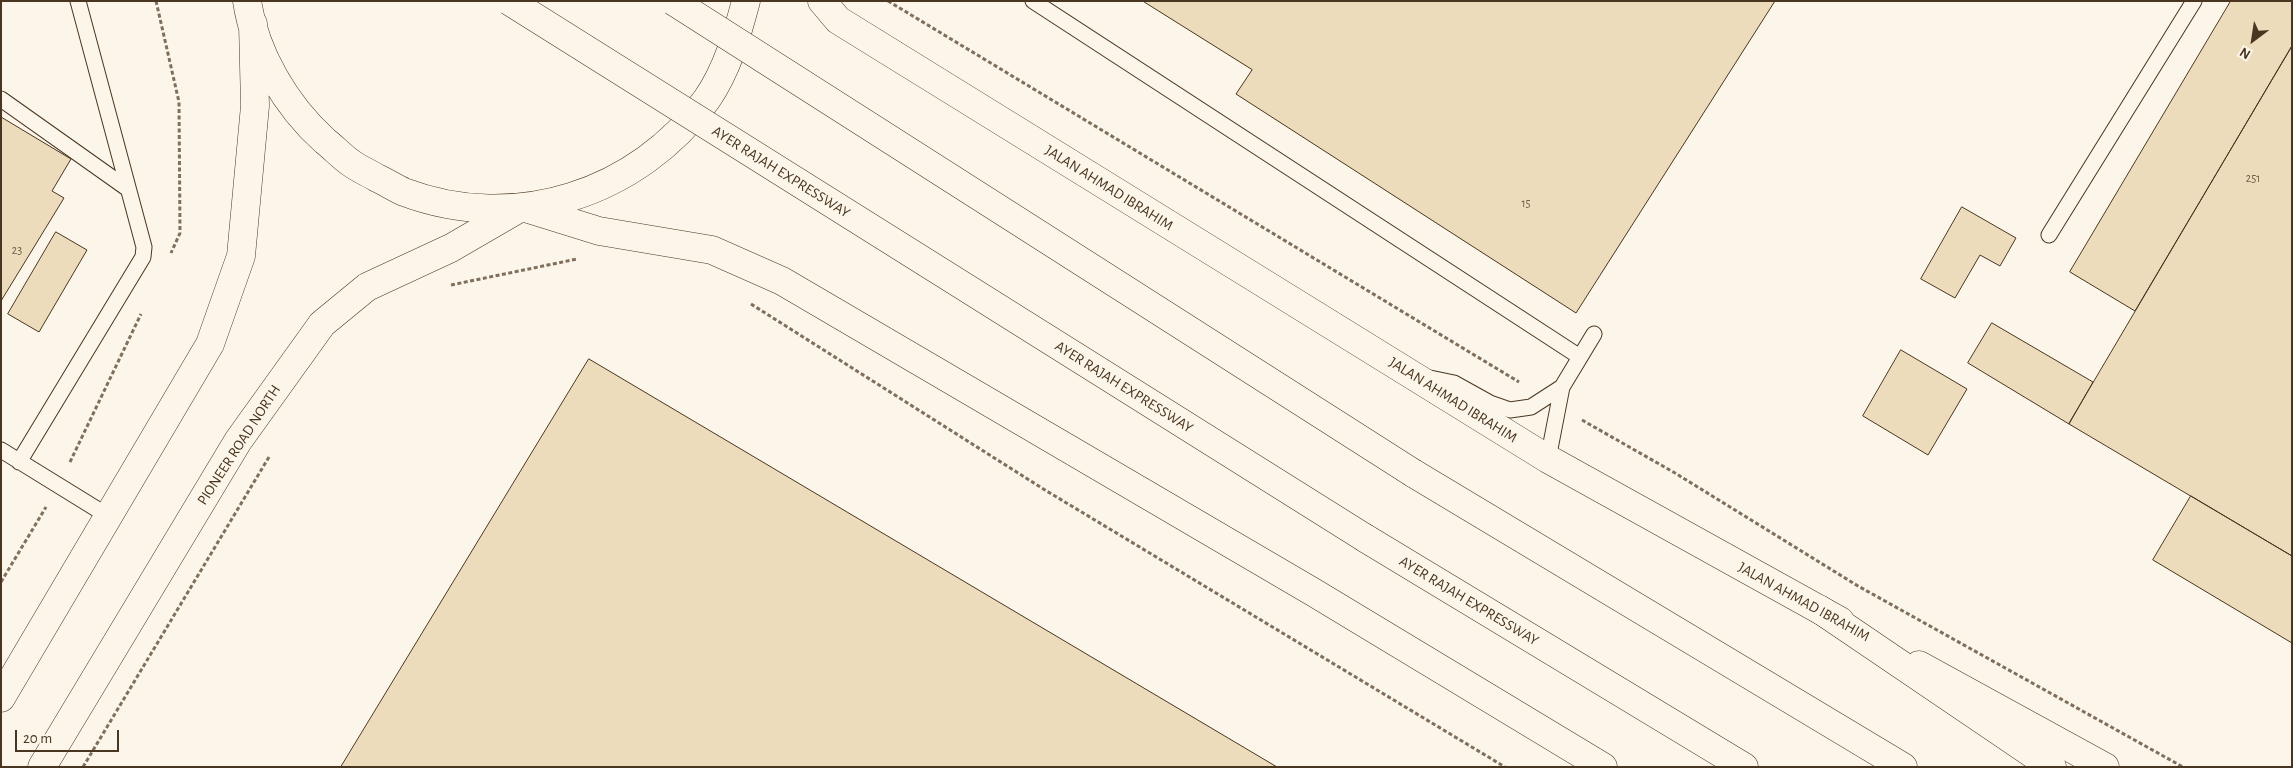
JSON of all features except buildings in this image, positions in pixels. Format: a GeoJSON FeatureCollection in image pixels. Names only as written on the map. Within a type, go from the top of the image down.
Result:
{"type":"FeatureCollection","features":[{"type":"Feature","properties":{"kind":"main road","name":"AYER RAJAH EXPRESSWAY"},"geometry":{"type":"LineString","coordinates":[[509,1],[1365,538],[1744,767]]}},
{"type":"Feature","properties":{"kind":"main road"},"geometry":{"type":"LineString","coordinates":[[673,1],[1413,473],[1903,767]]}},
{"type":"Feature","properties":{"kind":"main road"},"geometry":{"type":"LineString","coordinates":[[248,9],[271,72],[305,122],[350,163],[404,192],[463,207],[523,208],[578,197],[628,174],[671,140],[707,98],[733,50],[746,1]]}},
{"type":"Feature","properties":{"kind":"main road","name":"JALAN AHMAD IBRAHIM"},"geometry":{"type":"LineString","coordinates":[[822,1],[838,20],[1548,459],[2105,767]]}},
{"type":"Feature","properties":{"kind":"main road"},"geometry":{"type":"LineString","coordinates":[[1,698],[210,344],[241,256],[255,106],[248,9]]}},
{"type":"Feature","properties":{"kind":"main road"},"geometry":{"type":"LineString","coordinates":[[523,208],[599,231],[712,250],[782,281],[1312,592],[1604,767]]}},
{"type":"Feature","properties":{"kind":"main road","name":"PIONEER ROAD NORTH"},"geometry":{"type":"LineString","coordinates":[[42,767],[238,441],[322,324],[367,287],[451,248],[523,208]]}},
{"type":"Feature","properties":{"kind":"main road"},"geometry":{"type":"LineString","coordinates":[[1818,609],[2052,767]]}},
{"type":"Feature","properties":{"kind":"lane"},"geometry":{"type":"LineString","coordinates":[[19,462],[143,257],[144,247],[78,1]]}},
{"type":"Feature","properties":{"kind":"lane"},"geometry":{"type":"LineString","coordinates":[[1033,1],[1580,357]]}},
{"type":"Feature","properties":{"kind":"lane"},"geometry":{"type":"LineString","coordinates":[[2049,235],[2194,1]]}},
{"type":"Feature","properties":{"kind":"lane"},"geometry":{"type":"LineString","coordinates":[[1,100],[128,188]]}},
{"type":"Feature","properties":{"kind":"lane"},"geometry":{"type":"LineString","coordinates":[[1548,459],[1562,386],[1594,334]]}},
{"type":"Feature","properties":{"kind":"lane"},"geometry":{"type":"LineString","coordinates":[[1411,374],[1454,383],[1490,403],[1510,410],[1531,407],[1562,386]]}},
{"type":"Feature","properties":{"kind":"lane"},"geometry":{"type":"LineString","coordinates":[[1,450],[108,516]]}},
{"type":"Feature","properties":{"kind":"path"},"geometry":{"type":"LineString","coordinates":[[445,286],[581,259]]}},
{"type":"Feature","properties":{"kind":"path"},"geometry":{"type":"LineString","coordinates":[[748,303],[1045,490],[1505,767]]}},
{"type":"Feature","properties":{"kind":"path"},"geometry":{"type":"LineString","coordinates":[[83,767],[270,456]]}}]}
